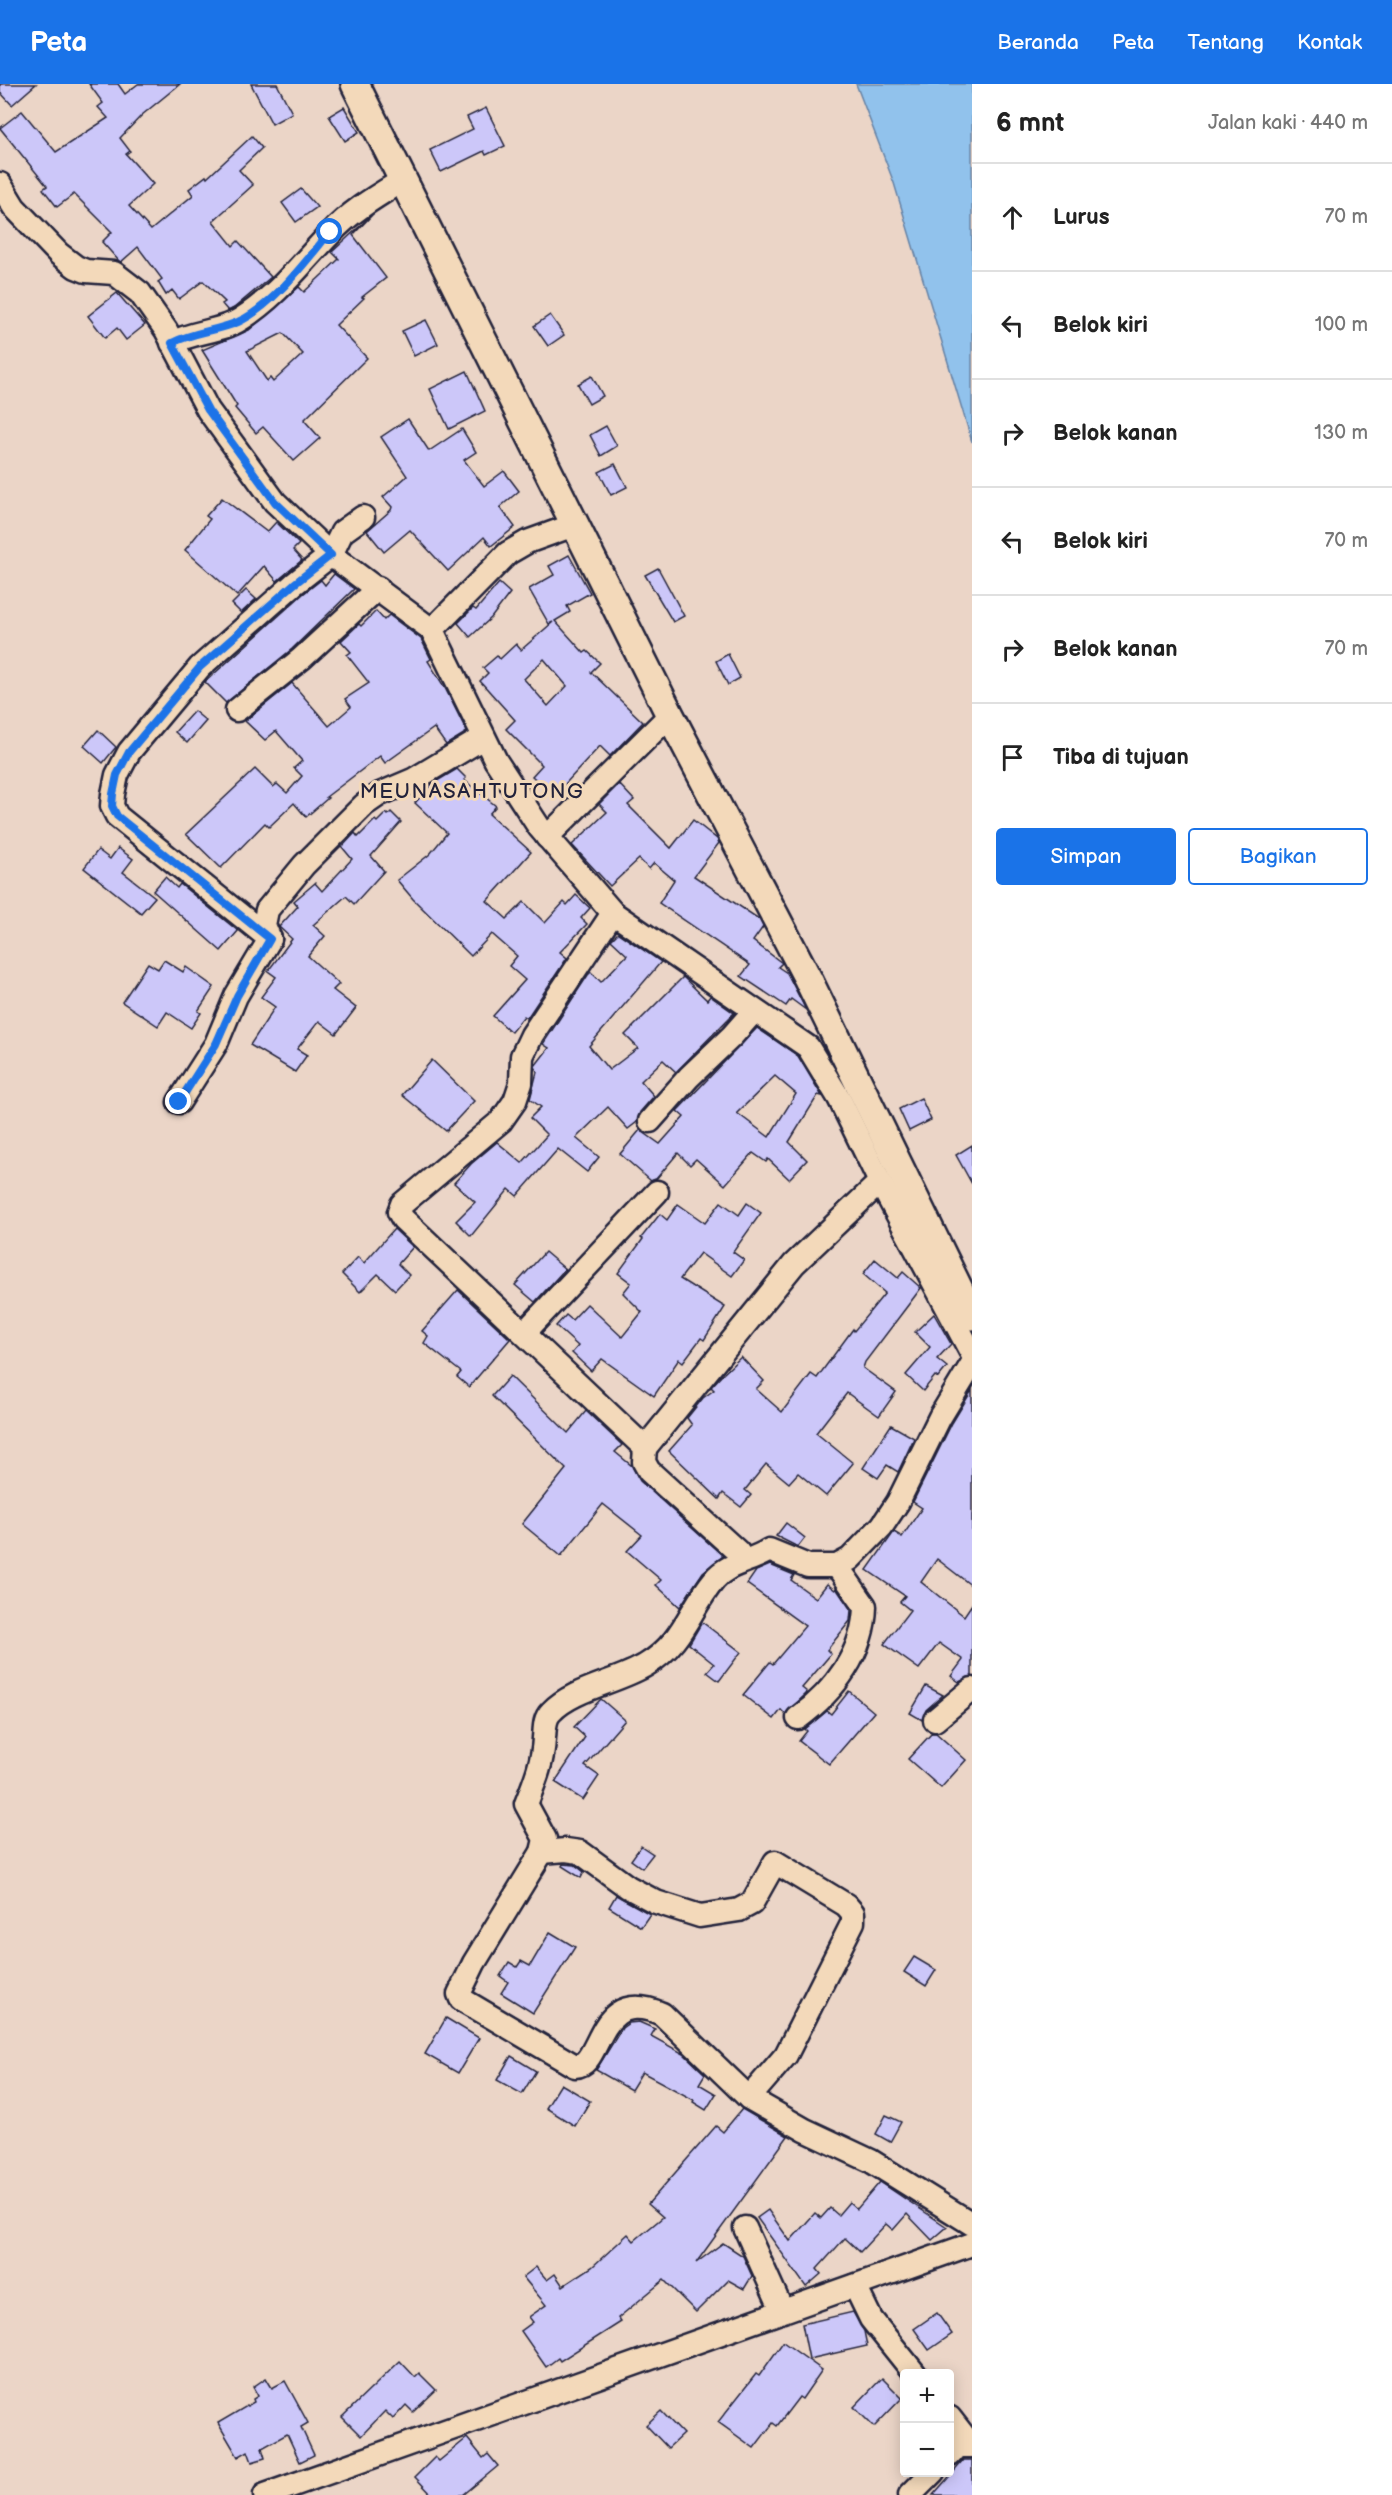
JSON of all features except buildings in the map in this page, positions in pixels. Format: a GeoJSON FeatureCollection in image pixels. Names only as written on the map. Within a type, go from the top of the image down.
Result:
{"type":"FeatureCollection","features":[{"type":"Feature","properties":{"kind":"street"},"geometry":{"type":"LineString","coordinates":[[355,84],[670,715],[808,979],[972,1316]]}},
{"type":"Feature","properties":{"kind":"street"},"geometry":{"type":"LineString","coordinates":[[172,343],[184,336],[238,321],[268,300],[345,219],[403,180]]}},
{"type":"Feature","properties":{"kind":"street"},"geometry":{"type":"LineString","coordinates":[[0,184],[14,207],[59,254],[76,267],[86,271],[114,273],[140,293],[172,343],[208,410],[275,502],[331,555],[432,630],[483,738],[547,837],[613,913],[808,1047],[839,1098],[880,1182],[972,1354]]}},
{"type":"Feature","properties":{"kind":"street"},"geometry":{"type":"LineString","coordinates":[[270,939],[117,816],[112,806],[117,775],[129,752],[200,667],[287,590],[331,555],[342,532],[363,517]]}},
{"type":"Feature","properties":{"kind":"street"},"geometry":{"type":"LineString","coordinates":[[432,630],[508,553],[527,542],[574,525]]}},
{"type":"Feature","properties":{"kind":"street"},"geometry":{"type":"LineString","coordinates":[[237,710],[301,659],[378,588]]}},
{"type":"Feature","properties":{"kind":"street"},"geometry":{"type":"LineString","coordinates":[[547,837],[670,715]]}},
{"type":"Feature","properties":{"kind":"street"},"geometry":{"type":"LineString","coordinates":[[270,939],[264,925],[267,910],[304,865],[364,805],[380,794],[413,780],[483,738]]}},
{"type":"Feature","properties":{"kind":"street"},"geometry":{"type":"LineString","coordinates":[[613,913],[532,1035],[522,1056],[518,1092],[501,1121],[399,1209],[403,1219],[645,1448]]}},
{"type":"Feature","properties":{"kind":"street"},"geometry":{"type":"LineString","coordinates":[[179,1102],[216,1044],[237,996],[270,939]]}},
{"type":"Feature","properties":{"kind":"street"},"geometry":{"type":"LineString","coordinates":[[650,1121],[753,1011]]}},
{"type":"Feature","properties":{"kind":"street"},"geometry":{"type":"LineString","coordinates":[[738,1552],[649,1471],[644,1462],[645,1448],[794,1264],[880,1182]]}},
{"type":"Feature","properties":{"kind":"street"},"geometry":{"type":"LineString","coordinates":[[525,1332],[657,1192]]}},
{"type":"Feature","properties":{"kind":"street"},"geometry":{"type":"LineString","coordinates":[[972,1364],[940,1417],[910,1480],[882,1526],[850,1559],[837,1566],[808,1566],[769,1550],[756,1558],[743,1560],[726,1569],[713,1581],[676,1640],[649,1663],[629,1675],[584,1692],[550,1712],[545,1721],[542,1762],[526,1804],[545,1839],[542,1852],[460,1988],[461,1999],[575,2066],[586,2062],[598,2037],[619,2013],[630,2006],[644,2006],[662,2014],[750,2098],[805,2130],[871,2162],[972,2224]]}},
{"type":"Feature","properties":{"kind":"street"},"geometry":{"type":"LineString","coordinates":[[798,1718],[822,1700],[856,1653],[862,1633],[865,1605],[837,1566]]}},
{"type":"Feature","properties":{"kind":"street"},"geometry":{"type":"LineString","coordinates":[[935,1720],[972,1689]]}},
{"type":"Feature","properties":{"kind":"street"},"geometry":{"type":"LineString","coordinates":[[542,1852],[566,1850],[580,1852],[628,1887],[656,1902],[700,1916],[739,1910],[752,1903],[775,1862],[846,1905],[853,1913],[854,1922],[786,2055],[750,2098]]}},
{"type":"Feature","properties":{"kind":"street"},"geometry":{"type":"LineString","coordinates":[[745,2228],[782,2310]]}},
{"type":"Feature","properties":{"kind":"street"},"geometry":{"type":"LineString","coordinates":[[265,2495],[972,2244]]}},
{"type":"Feature","properties":{"kind":"street"},"geometry":{"type":"LineString","coordinates":[[855,2286],[871,2319],[912,2369]]}},
{"type":"Feature","properties":{"kind":"street"},"geometry":{"type":"LineString","coordinates":[[954,2423],[972,2446]]}},
{"type":"Feature","properties":{"kind":"street"},"geometry":{"type":"LineString","coordinates":[[954,2450],[958,2446],[972,2446]]}},
{"type":"Feature","properties":{"kind":"street"},"geometry":{"type":"LineString","coordinates":[[910,2495],[928,2477]]}},
{"type":"Feature","properties":{"kind":"water"},"geometry":{"type":"Polygon","coordinates":[[[856,84],[972,84],[972,442],[894,183],[856,84]]]}},
{"type":"Feature","properties":{"kind":"district","name":"MEUNASAHTUTONG"},"geometry":{"type":"Point","coordinates":[472,791]}},
{"type":"Feature","properties":{"kind":"route"},"geometry":{"type":"LineString","coordinates":[[179,1102],[216,1044],[237,996],[263,956],[270,939],[117,816],[112,806],[117,775],[129,752],[200,667],[294,584],[331,555],[275,502],[208,410],[172,343],[184,336],[238,321],[268,300],[298,270],[330,232]]}}]}
